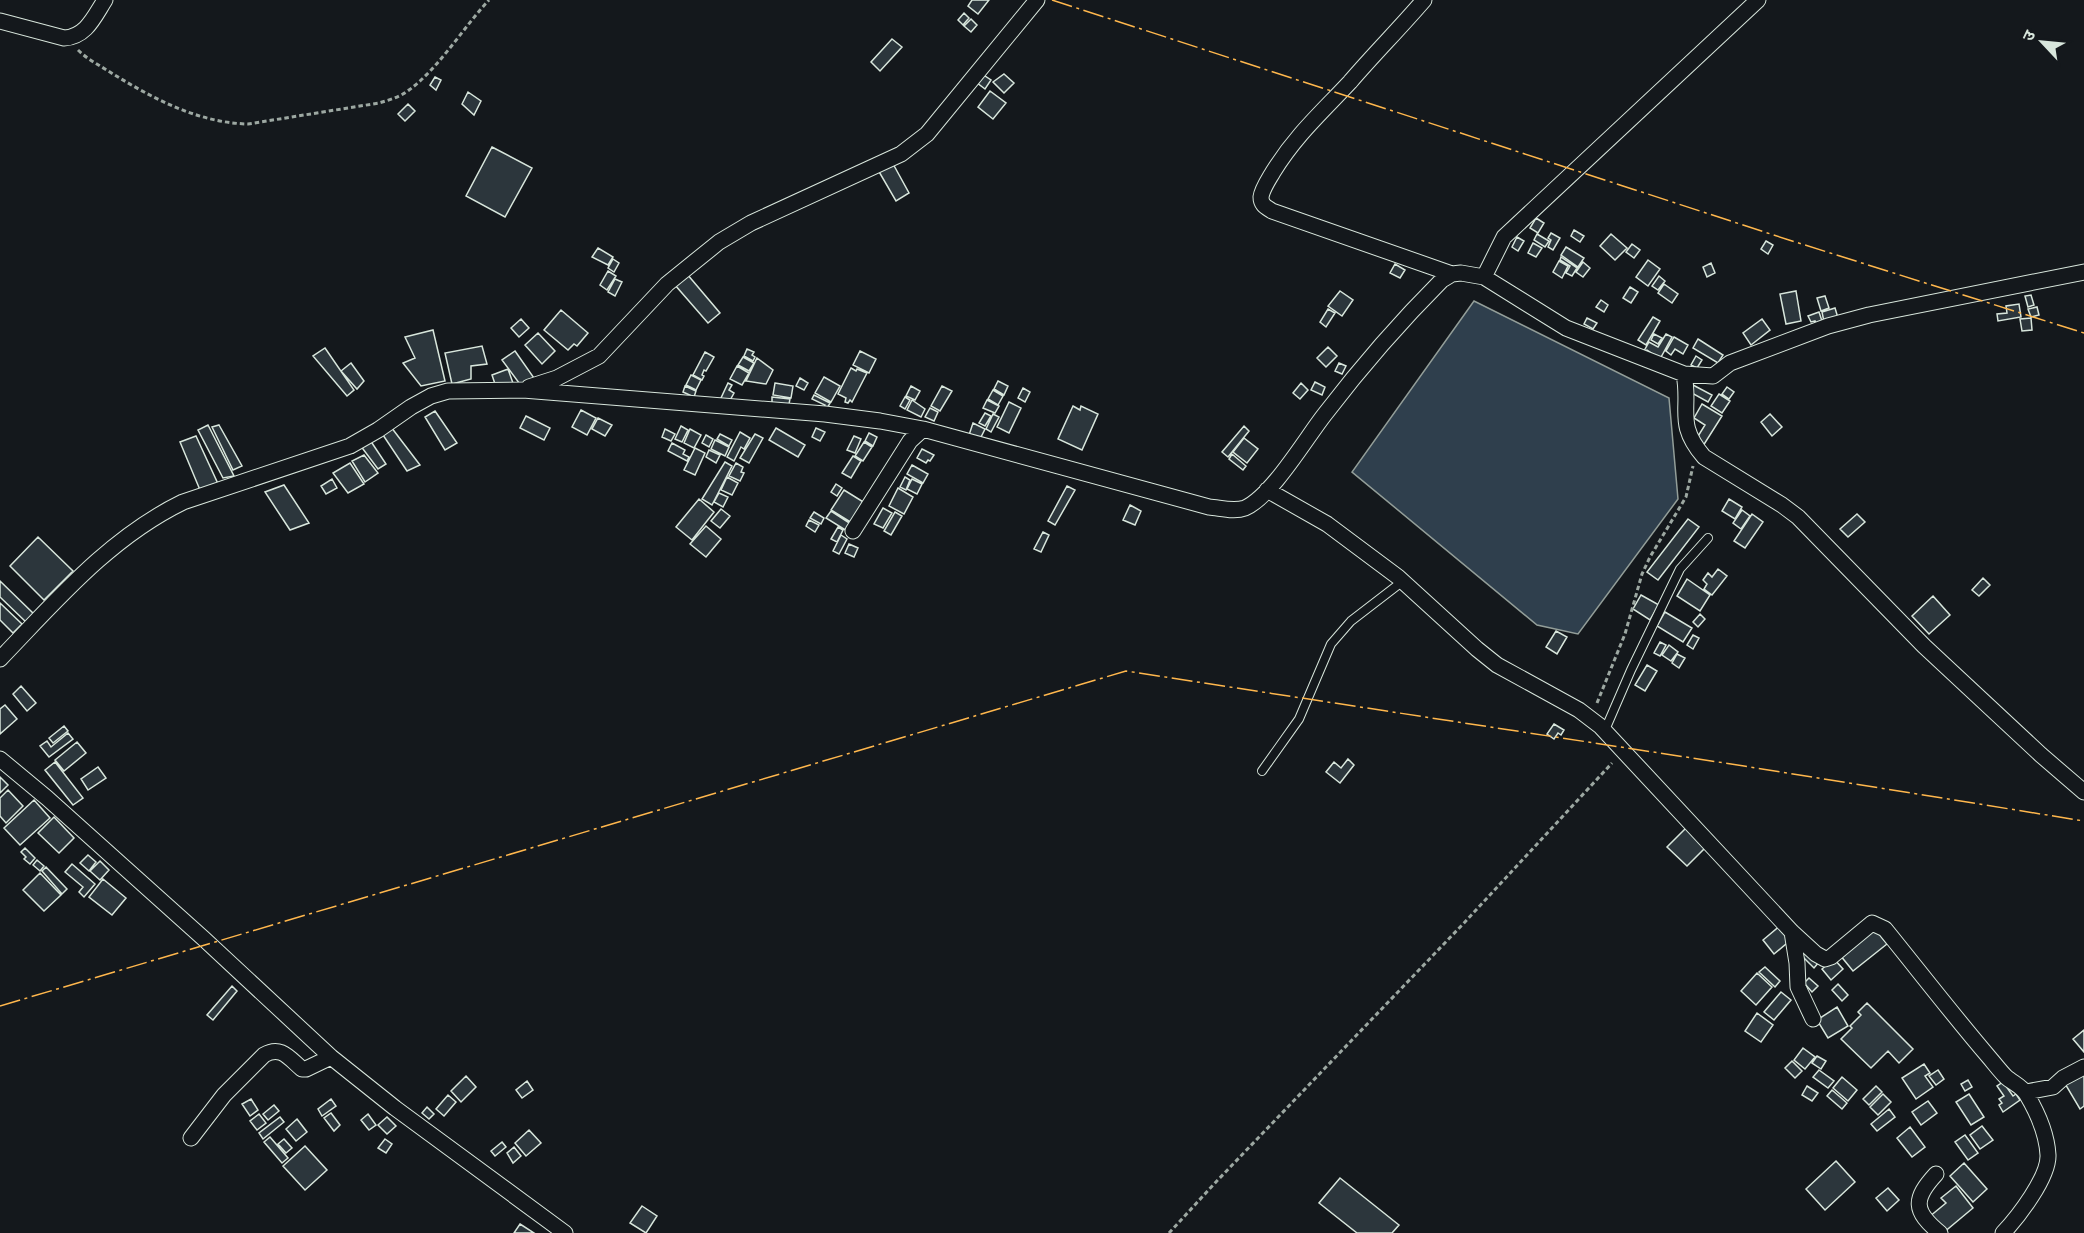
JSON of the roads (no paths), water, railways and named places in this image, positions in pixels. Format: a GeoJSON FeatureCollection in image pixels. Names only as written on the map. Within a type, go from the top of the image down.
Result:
{"type":"FeatureCollection","features":[{"type":"Feature","properties":{"kind":"street"},"geometry":{"type":"LineString","coordinates":[[0,21],[63,38],[72,38],[81,34],[105,0]]}},
{"type":"Feature","properties":{"kind":"street"},"geometry":{"type":"LineString","coordinates":[[523,390],[557,378],[599,356],[667,284],[719,242],[751,223],[907,149],[927,134],[1037,0]]}},
{"type":"Feature","properties":{"kind":"street"},"geometry":{"type":"LineString","coordinates":[[1424,0],[1292,144],[1262,194],[1261,200],[1264,206],[1272,211],[1452,274],[1484,276],[1566,328],[1684,374],[1713,376],[1730,363],[1828,326],[1869,315],[2084,272]]}},
{"type":"Feature","properties":{"kind":"street"},"geometry":{"type":"LineString","coordinates":[[1484,276],[1504,237],[1758,0]]}},
{"type":"Feature","properties":{"kind":"street"},"geometry":{"type":"LineString","coordinates":[[0,659],[92,564],[126,535],[161,513],[183,502],[350,446],[411,407],[431,396],[448,392],[523,390],[825,414],[880,421],[923,429],[1209,507],[1233,510],[1245,508],[1267,490],[1373,355],[1425,297],[1442,280],[1452,274]]}},
{"type":"Feature","properties":{"kind":"street"},"geometry":{"type":"LineString","coordinates":[[1684,374],[1685,417],[1688,432],[1696,448],[1718,466],[1798,517],[1924,646],[2084,792]]}},
{"type":"Feature","properties":{"kind":"street"},"geometry":{"type":"LineString","coordinates":[[853,531],[910,441],[923,429]]}},
{"type":"Feature","properties":{"kind":"street"},"geometry":{"type":"LineString","coordinates":[[1267,490],[1327,524],[1403,581],[1497,665],[1605,730],[1792,932],[1816,954],[1824,959],[1831,957],[1872,924],[1885,929],[2006,1077],[2026,1092],[2046,1142],[2048,1157],[2035,1190],[2003,1233]]}},
{"type":"Feature","properties":{"kind":"street"},"geometry":{"type":"LineString","coordinates":[[0,759],[47,798],[203,938],[331,1057],[394,1108],[565,1233]]}},
{"type":"Feature","properties":{"kind":"street"},"geometry":{"type":"LineString","coordinates":[[1792,932],[1798,987],[1813,1019]]}},
{"type":"Feature","properties":{"kind":"street"},"geometry":{"type":"LineString","coordinates":[[191,1138],[224,1095],[270,1051],[281,1052],[302,1069],[331,1057]]}},
{"type":"Feature","properties":{"kind":"street"},"geometry":{"type":"LineString","coordinates":[[2026,1092],[2053,1087],[2084,1067]]}},
{"type":"Feature","properties":{"kind":"street"},"geometry":{"type":"LineString","coordinates":[[1936,1174],[1924,1186],[1918,1200],[1922,1214],[1940,1233]]}},
{"type":"Feature","properties":{"kind":"lane"},"geometry":{"type":"LineString","coordinates":[[1605,730],[1680,569],[1708,538]]}},
{"type":"Feature","properties":{"kind":"lane"},"geometry":{"type":"LineString","coordinates":[[1263,771],[1302,713],[1331,644],[1351,621],[1403,581]]}},
{"type":"Feature","properties":{"kind":"water"},"geometry":{"type":"Polygon","coordinates":[[[1474,301],[1669,398],[1678,499],[1578,634],[1537,625],[1352,472],[1474,301]]]}}]}
